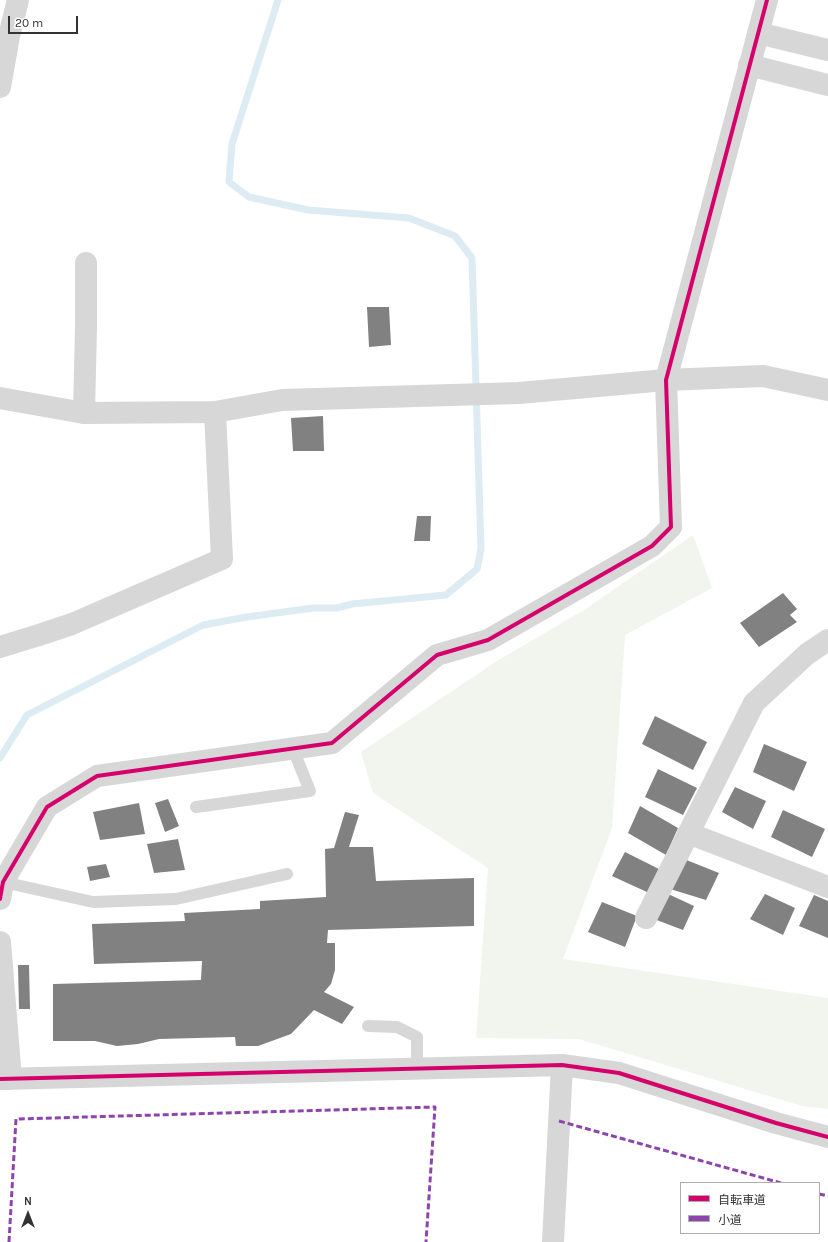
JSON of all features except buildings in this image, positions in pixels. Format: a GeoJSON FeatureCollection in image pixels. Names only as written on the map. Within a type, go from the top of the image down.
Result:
{"type":"FeatureCollection","features":[{"type":"Feature","properties":{"kind":"street"},"geometry":{"type":"LineString","coordinates":[[0,87],[9,36],[18,0]]}},
{"type":"Feature","properties":{"kind":"street"},"geometry":{"type":"LineString","coordinates":[[1,890],[47,807],[97,776],[332,743],[438,655],[488,640],[652,546],[671,527],[666,380],[767,0]]}},
{"type":"Feature","properties":{"kind":"street"},"geometry":{"type":"LineString","coordinates":[[758,33],[828,50]]}},
{"type":"Feature","properties":{"kind":"street"},"geometry":{"type":"LineString","coordinates":[[749,66],[828,85]]}},
{"type":"Feature","properties":{"kind":"street"},"geometry":{"type":"LineString","coordinates":[[84,412],[86,264]]}},
{"type":"Feature","properties":{"kind":"street"},"geometry":{"type":"LineString","coordinates":[[0,398],[84,412],[215,412],[282,400],[519,393],[666,380],[763,376],[828,390]]}},
{"type":"Feature","properties":{"kind":"street"},"geometry":{"type":"LineString","coordinates":[[0,647],[72,624],[222,559],[215,412]]}},
{"type":"Feature","properties":{"kind":"street"},"geometry":{"type":"LineString","coordinates":[[646,918],[754,703],[808,654],[828,640]]}},
{"type":"Feature","properties":{"kind":"street"},"geometry":{"type":"LineString","coordinates":[[688,833],[828,888]]}},
{"type":"Feature","properties":{"kind":"street"},"geometry":{"type":"LineString","coordinates":[[0,942],[6,1079],[562,1065],[619,1073],[776,1123],[828,1137]]}},
{"type":"Feature","properties":{"kind":"street"},"geometry":{"type":"LineString","coordinates":[[553,1242],[562,1065]]}},
{"type":"Feature","properties":{"kind":"lane"},"geometry":{"type":"LineString","coordinates":[[196,807],[310,791],[294,749]]}},
{"type":"Feature","properties":{"kind":"lane"},"geometry":{"type":"LineString","coordinates":[[1,890],[93,902],[176,899],[287,874]]}},
{"type":"Feature","properties":{"kind":"lane"},"geometry":{"type":"LineString","coordinates":[[368,1026],[397,1027],[417,1037],[417,1069]]}},
{"type":"Feature","properties":{"kind":"shaded area"},"geometry":{"type":"Polygon","coordinates":[[[693,535],[712,588],[625,635],[612,828],[563,959],[828,998],[828,1109],[802,1106],[579,1039],[476,1038],[488,868],[373,793],[361,752],[497,661],[584,610],[693,535]]]}},
{"type":"Feature","properties":{"kind":"waterway"},"geometry":{"type":"LineString","coordinates":[[0,758],[27,715],[203,625],[313,608],[337,608],[352,604],[446,595],[477,569],[481,549],[472,258],[455,236],[409,218],[308,210],[249,197],[229,182],[232,144],[278,0]]}},
{"type":"Feature","properties":{"kind":"marked path"},"geometry":{"type":"LineString","coordinates":[[9,1242],[16,1119],[435,1107],[426,1242]]}},
{"type":"Feature","properties":{"kind":"marked path"},"geometry":{"type":"LineString","coordinates":[[559,1121],[777,1182]]}},
{"type":"Feature","properties":{"kind":"marked path"},"geometry":{"type":"LineString","coordinates":[[820,1194],[828,1196]]}},
{"type":"Feature","properties":{"kind":"cycle path"},"geometry":{"type":"LineString","coordinates":[[0,899],[3,882],[47,807],[97,776],[332,743],[437,655],[488,640],[652,546],[671,527],[666,380],[767,0]]}},
{"type":"Feature","properties":{"kind":"cycle path"},"geometry":{"type":"LineString","coordinates":[[0,1079],[562,1065],[619,1073],[776,1123],[828,1137]]}}]}
